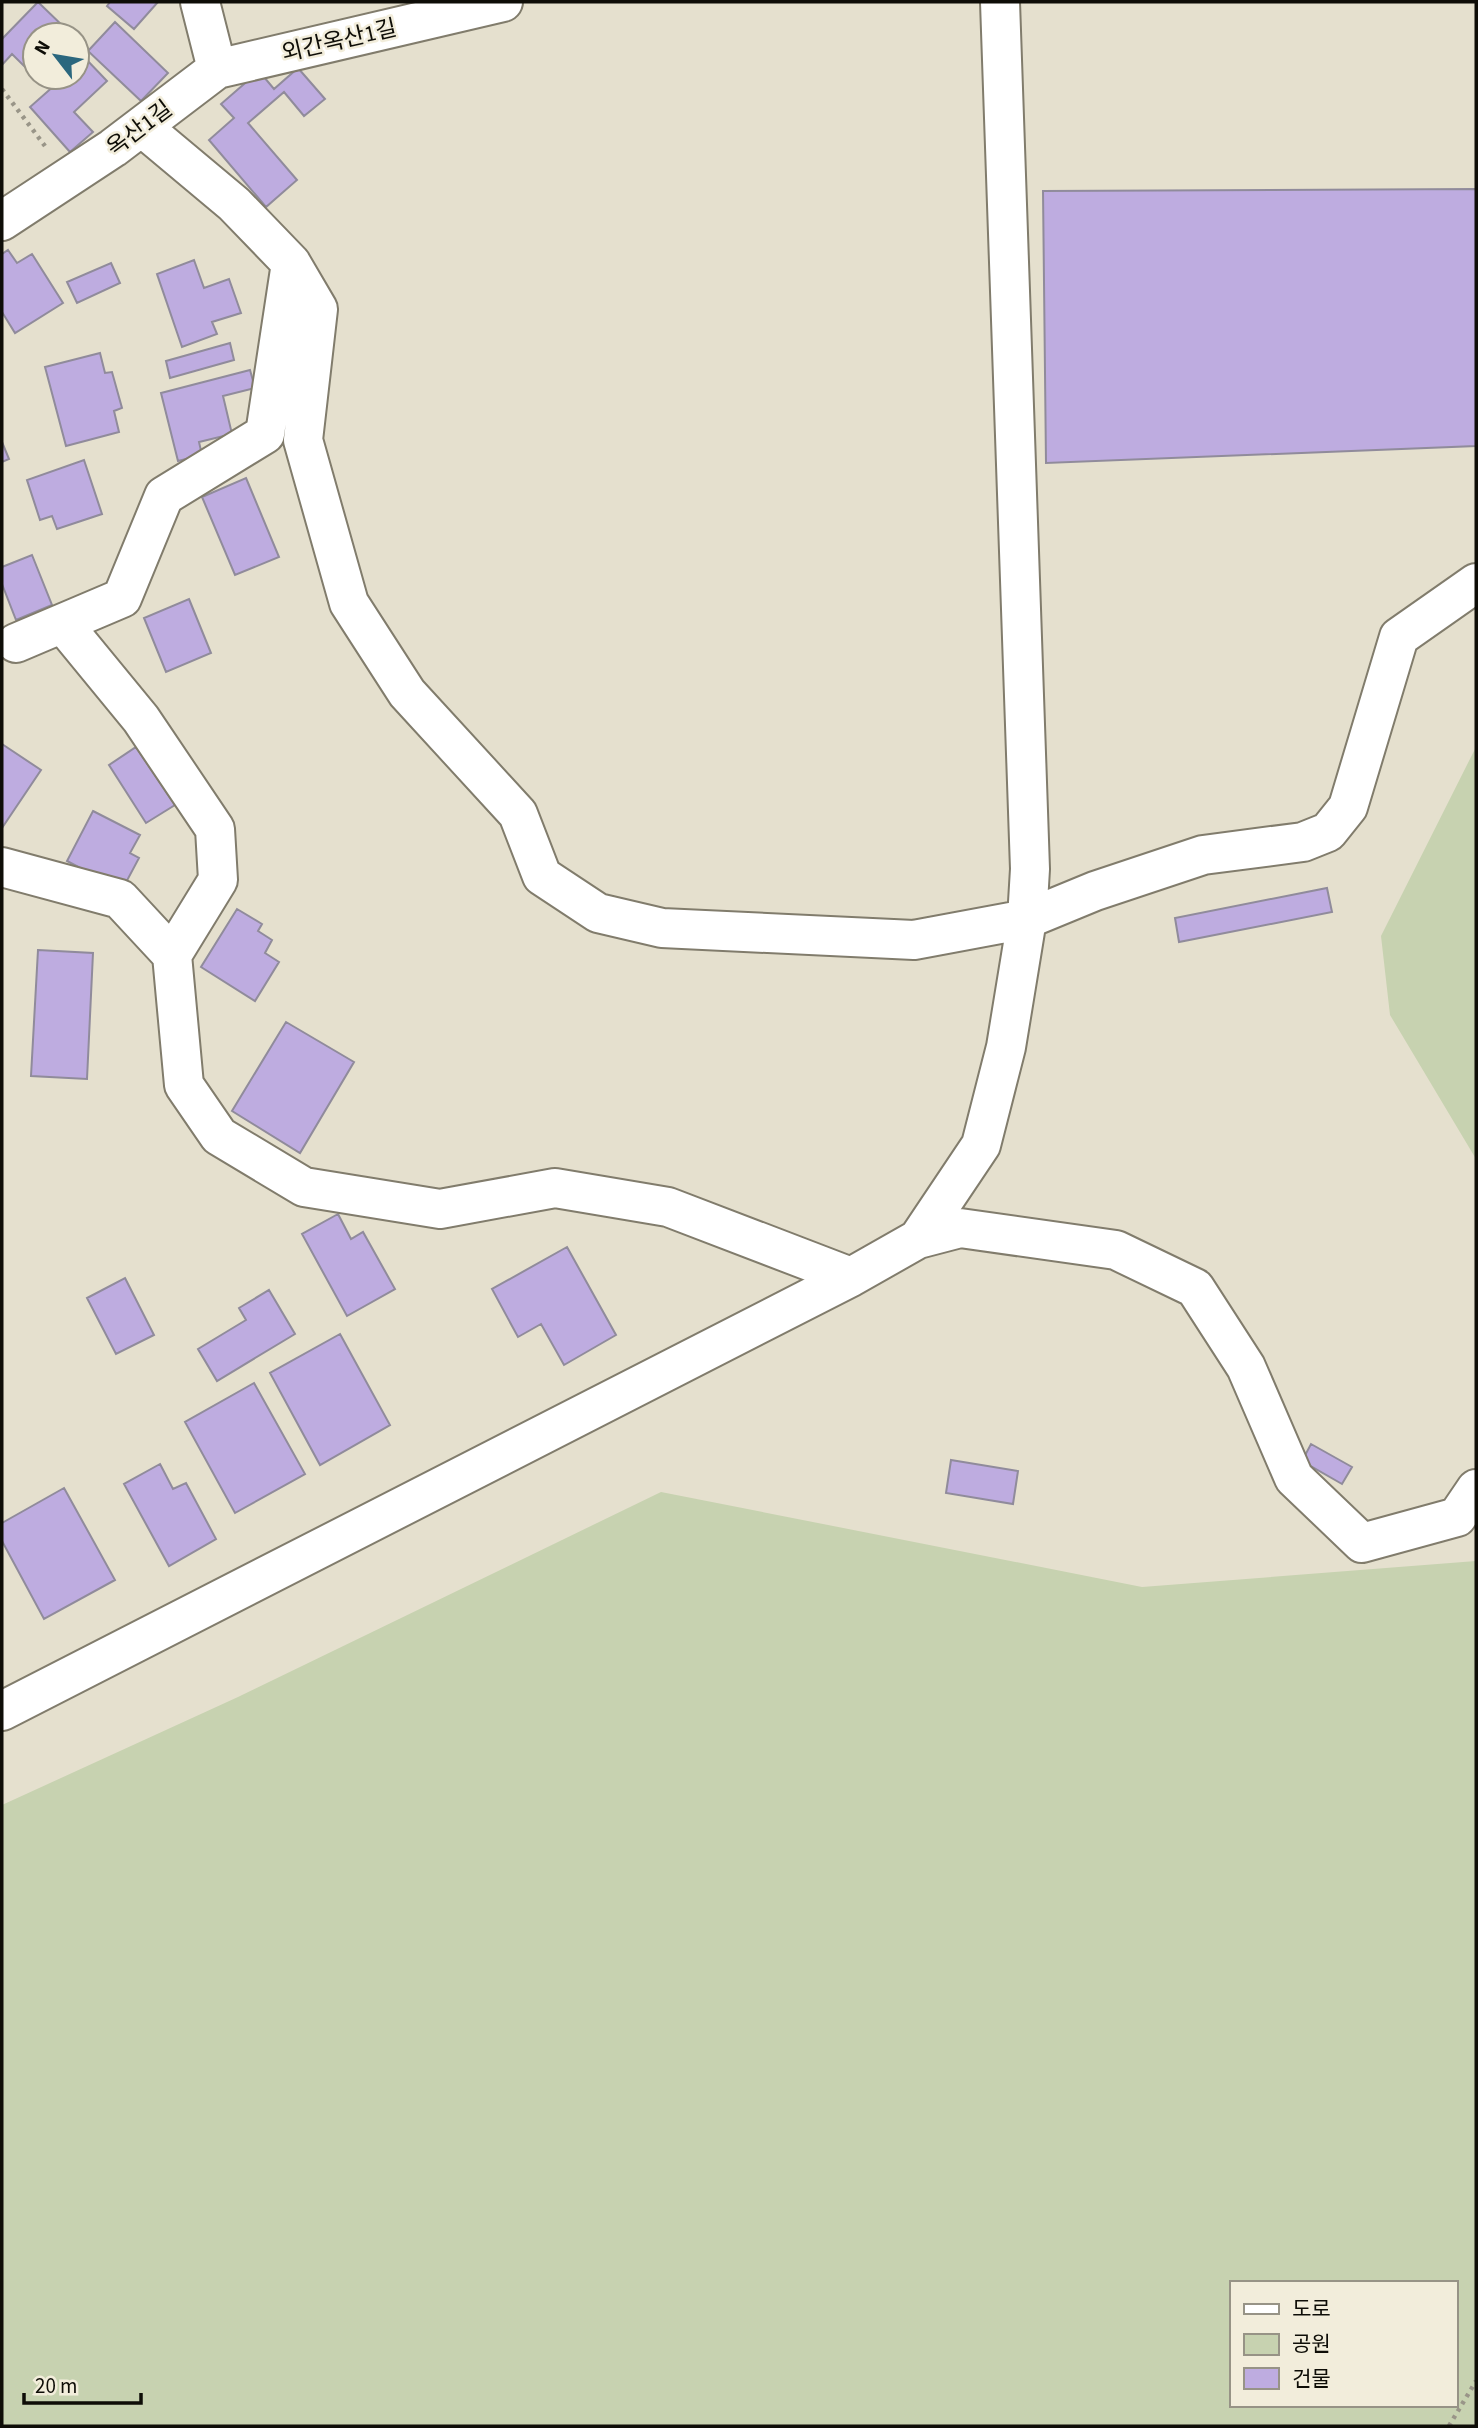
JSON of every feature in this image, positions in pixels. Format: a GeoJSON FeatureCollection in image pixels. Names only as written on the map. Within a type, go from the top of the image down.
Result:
{"type":"FeatureCollection","features":[{"type":"Feature","properties":{"kind":"street"},"geometry":{"type":"LineString","coordinates":[[201,2],[217,69]]}},
{"type":"Feature","properties":{"kind":"street","name":"외간옥산1길"},"geometry":{"type":"LineString","coordinates":[[217,69],[503,2]]}},
{"type":"Feature","properties":{"kind":"street"},"geometry":{"type":"LineString","coordinates":[[918,1239],[981,1145],[1006,1047],[1027,919],[1030,869],[1000,2]]}},
{"type":"Feature","properties":{"kind":"street","name":"옥산1길"},"geometry":{"type":"LineString","coordinates":[[2,221],[142,127],[217,69]]}},
{"type":"Feature","properties":{"kind":"street"},"geometry":{"type":"LineString","coordinates":[[142,127],[234,204],[291,263],[318,309],[303,440],[349,603],[407,693],[518,814],[542,876],[598,914],[662,928],[914,940],[1027,919],[1095,891],[1203,855],[1303,842],[1328,832],[1348,807],[1399,637],[1476,583]]}},
{"type":"Feature","properties":{"kind":"street"},"geometry":{"type":"LineString","coordinates":[[16,643],[122,598],[164,496],[265,434],[291,263]]}},
{"type":"Feature","properties":{"kind":"street"},"geometry":{"type":"LineString","coordinates":[[63,624],[141,719],[215,829],[218,880],[172,955],[184,1085],[219,1136],[304,1186],[440,1209],[555,1188],[668,1207],[851,1277]]}},
{"type":"Feature","properties":{"kind":"street"},"geometry":{"type":"LineString","coordinates":[[2,867],[120,899],[172,955]]}},
{"type":"Feature","properties":{"kind":"street"},"geometry":{"type":"LineString","coordinates":[[2,1711],[851,1277],[918,1239],[960,1228],[1116,1250],[1195,1288],[1246,1367],[1294,1478],[1362,1543],[1457,1517],[1476,1489]]}},
{"type":"Feature","properties":{"kind":"path"},"geometry":{"type":"LineString","coordinates":[[2,89],[68,178]]}},
{"type":"Feature","properties":{"kind":"path"},"geometry":{"type":"LineString","coordinates":[[1449,2426],[1476,2381]]}},
{"type":"Feature","properties":{"kind":"green space"},"geometry":{"type":"Polygon","coordinates":[[[1476,747],[1476,1159],[1390,1015],[1381,936],[1476,747]]]}},
{"type":"Feature","properties":{"kind":"green space"},"geometry":{"type":"Polygon","coordinates":[[[661,1492],[1142,1587],[1476,1561],[1476,2426],[2,2426],[2,1805],[238,1697],[661,1492]]]}},
{"type":"Feature","properties":{"kind":"building"},"geometry":{"type":"Polygon","coordinates":[[[38,2],[58,21],[21,21],[21,63],[12,54],[2,65],[2,39],[38,2]]]}},
{"type":"Feature","properties":{"kind":"building"},"geometry":{"type":"Polygon","coordinates":[[[110,2],[158,2],[134,29],[107,6],[110,2]]]}},
{"type":"Feature","properties":{"kind":"building"},"geometry":{"type":"Polygon","coordinates":[[[115,22],[168,73],[141,101],[91,54],[91,48],[115,22]]]}},
{"type":"Feature","properties":{"kind":"building"},"geometry":{"type":"Polygon","coordinates":[[[91,64],[107,81],[74,112],[93,132],[70,152],[30,107],[48,91],[91,91],[91,64]]]}},
{"type":"Feature","properties":{"kind":"building"},"geometry":{"type":"Polygon","coordinates":[[[298,68],[325,99],[304,116],[284,92],[248,123],[297,180],[266,207],[209,140],[234,118],[221,104],[259,71],[274,89],[298,68]]]}},
{"type":"Feature","properties":{"kind":"building"},"geometry":{"type":"Polygon","coordinates":[[[1476,189],[1476,446],[1046,463],[1043,191],[1476,189]]]}},
{"type":"Feature","properties":{"kind":"building"},"geometry":{"type":"Polygon","coordinates":[[[8,250],[17,263],[32,254],[63,303],[15,333],[2,312],[2,254],[8,250]]]}},
{"type":"Feature","properties":{"kind":"building"},"geometry":{"type":"Polygon","coordinates":[[[194,260],[204,288],[229,279],[241,313],[212,322],[217,334],[182,347],[157,274],[194,260]]]}},
{"type":"Feature","properties":{"kind":"building"},"geometry":{"type":"Polygon","coordinates":[[[111,263],[120,283],[77,303],[67,282],[111,263]]]}},
{"type":"Feature","properties":{"kind":"building"},"geometry":{"type":"Polygon","coordinates":[[[230,343],[234,360],[170,378],[166,361],[230,343]]]}},
{"type":"Feature","properties":{"kind":"building"},"geometry":{"type":"Polygon","coordinates":[[[100,353],[105,373],[112,372],[122,408],[114,411],[119,432],[66,446],[45,367],[100,353]]]}},
{"type":"Feature","properties":{"kind":"building"},"geometry":{"type":"Polygon","coordinates":[[[250,370],[255,388],[223,396],[232,434],[199,442],[202,455],[178,461],[161,393],[250,370]]]}},
{"type":"Feature","properties":{"kind":"building"},"geometry":{"type":"Polygon","coordinates":[[[2,442],[9,459],[2,462],[2,442]]]}},
{"type":"Feature","properties":{"kind":"building"},"geometry":{"type":"Polygon","coordinates":[[[84,460],[102,514],[57,529],[52,516],[40,520],[27,480],[84,460]]]}},
{"type":"Feature","properties":{"kind":"building"},"geometry":{"type":"Polygon","coordinates":[[[246,478],[279,557],[235,575],[202,497],[246,478]]]}},
{"type":"Feature","properties":{"kind":"building"},"geometry":{"type":"Polygon","coordinates":[[[32,555],[52,605],[16,620],[2,584],[2,567],[32,555]]]}},
{"type":"Feature","properties":{"kind":"building"},"geometry":{"type":"Polygon","coordinates":[[[189,599],[211,653],[166,672],[144,618],[189,599]]]}},
{"type":"Feature","properties":{"kind":"building"},"geometry":{"type":"Polygon","coordinates":[[[2,744],[41,770],[2,828],[2,744]]]}},
{"type":"Feature","properties":{"kind":"building"},"geometry":{"type":"Polygon","coordinates":[[[136,747],[175,805],[146,823],[109,765],[136,747]]]}},
{"type":"Feature","properties":{"kind":"building"},"geometry":{"type":"Polygon","coordinates":[[[93,811],[140,835],[130,853],[139,858],[122,890],[67,861],[93,811]]]}},
{"type":"Feature","properties":{"kind":"building"},"geometry":{"type":"Polygon","coordinates":[[[1327,888],[1332,912],[1179,942],[1175,918],[1327,888]]]}},
{"type":"Feature","properties":{"kind":"building"},"geometry":{"type":"Polygon","coordinates":[[[237,909],[262,924],[258,931],[272,940],[265,953],[279,962],[255,1001],[201,967],[237,909]]]}},
{"type":"Feature","properties":{"kind":"building"},"geometry":{"type":"Polygon","coordinates":[[[38,950],[93,953],[87,1079],[31,1076],[38,950]]]}},
{"type":"Feature","properties":{"kind":"building"},"geometry":{"type":"Polygon","coordinates":[[[286,1022],[354,1062],[300,1153],[232,1111],[286,1022]]]}},
{"type":"Feature","properties":{"kind":"building"},"geometry":{"type":"Polygon","coordinates":[[[338,1214],[351,1239],[363,1232],[395,1289],[347,1316],[302,1234],[338,1214]]]}},
{"type":"Feature","properties":{"kind":"building"},"geometry":{"type":"Polygon","coordinates":[[[567,1247],[616,1335],[564,1365],[541,1324],[518,1337],[492,1289],[567,1247]]]}},
{"type":"Feature","properties":{"kind":"building"},"geometry":{"type":"Polygon","coordinates":[[[125,1278],[154,1335],[116,1354],[87,1298],[125,1278]]]}},
{"type":"Feature","properties":{"kind":"building"},"geometry":{"type":"Polygon","coordinates":[[[269,1290],[295,1334],[217,1381],[198,1349],[246,1320],[239,1308],[269,1290]]]}},
{"type":"Feature","properties":{"kind":"building"},"geometry":{"type":"Polygon","coordinates":[[[340,1334],[390,1425],[320,1465],[270,1373],[340,1334]]]}},
{"type":"Feature","properties":{"kind":"building"},"geometry":{"type":"Polygon","coordinates":[[[254,1383],[305,1474],[235,1513],[185,1422],[254,1383]]]}},
{"type":"Feature","properties":{"kind":"building"},"geometry":{"type":"Polygon","coordinates":[[[1311,1444],[1352,1467],[1342,1484],[1302,1461],[1311,1444]]]}},
{"type":"Feature","properties":{"kind":"building"},"geometry":{"type":"Polygon","coordinates":[[[951,1460],[1018,1471],[1013,1504],[946,1493],[951,1460]]]}},
{"type":"Feature","properties":{"kind":"building"},"geometry":{"type":"Polygon","coordinates":[[[160,1464],[173,1489],[186,1483],[216,1539],[169,1566],[124,1484],[160,1464]]]}},
{"type":"Feature","properties":{"kind":"building"},"geometry":{"type":"Polygon","coordinates":[[[64,1488],[115,1580],[44,1619],[2,1541],[2,1523],[64,1488]]]}}]}
